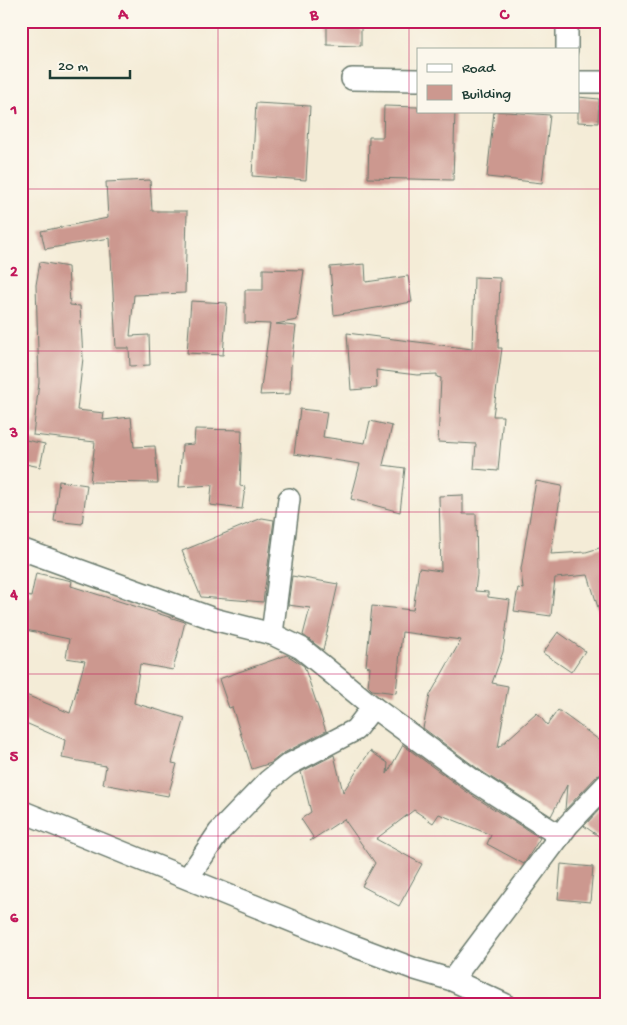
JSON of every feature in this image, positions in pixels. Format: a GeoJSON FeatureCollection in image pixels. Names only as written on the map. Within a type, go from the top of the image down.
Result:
{"type":"FeatureCollection","features":[{"type":"Feature","properties":{"kind":"street"},"geometry":{"type":"LineString","coordinates":[[567,21],[567,48]]}},
{"type":"Feature","properties":{"kind":"street"},"geometry":{"type":"LineString","coordinates":[[352,79],[417,80]]}},
{"type":"Feature","properties":{"kind":"street"},"geometry":{"type":"LineString","coordinates":[[580,82],[606,82]]}},
{"type":"Feature","properties":{"kind":"street"},"geometry":{"type":"LineString","coordinates":[[272,634],[289,499]]}},
{"type":"Feature","properties":{"kind":"street"},"geometry":{"type":"LineString","coordinates":[[21,549],[217,620],[272,634],[301,648],[373,707],[474,781],[560,836]]}},
{"type":"Feature","properties":{"kind":"street"},"geometry":{"type":"LineString","coordinates":[[188,878],[219,832],[268,781],[288,766],[355,730],[373,707]]}},
{"type":"Feature","properties":{"kind":"street"},"geometry":{"type":"LineString","coordinates":[[452,980],[560,836],[606,785]]}},
{"type":"Feature","properties":{"kind":"street"},"geometry":{"type":"LineString","coordinates":[[21,811],[381,956],[452,980],[504,1004]]}},
{"type":"Feature","properties":{"kind":"building"},"geometry":{"type":"Polygon","coordinates":[[[327,25],[361,26],[361,46],[327,45],[327,25]]]}},
{"type":"Feature","properties":{"kind":"building"},"geometry":{"type":"Polygon","coordinates":[[[580,97],[599,99],[598,123],[578,122],[580,97]]]}},
{"type":"Feature","properties":{"kind":"building"},"geometry":{"type":"Polygon","coordinates":[[[256,103],[310,106],[306,180],[252,176],[256,103]]]}},
{"type":"Feature","properties":{"kind":"building"},"geometry":{"type":"Polygon","coordinates":[[[384,106],[417,107],[417,112],[455,112],[453,180],[368,178],[369,137],[383,137],[384,106]]]}},
{"type":"Feature","properties":{"kind":"building"},"geometry":{"type":"Polygon","coordinates":[[[494,112],[550,115],[542,183],[487,177],[494,112]]]}},
{"type":"Feature","properties":{"kind":"building"},"geometry":{"type":"Polygon","coordinates":[[[150,180],[152,211],[187,211],[185,293],[134,295],[130,336],[149,335],[150,365],[130,366],[129,348],[116,348],[110,238],[45,249],[41,231],[108,218],[106,182],[150,180]]]}},
{"type":"Feature","properties":{"kind":"building"},"geometry":{"type":"Polygon","coordinates":[[[40,262],[68,267],[70,305],[80,306],[83,358],[77,410],[104,413],[103,420],[131,417],[134,447],[155,446],[158,483],[90,482],[95,442],[33,435],[39,382],[36,285],[40,262]]]}},
{"type":"Feature","properties":{"kind":"building"},"geometry":{"type":"Polygon","coordinates":[[[365,264],[366,282],[408,276],[412,302],[334,315],[330,267],[365,264]]]}},
{"type":"Feature","properties":{"kind":"building"},"geometry":{"type":"Polygon","coordinates":[[[263,269],[304,270],[297,320],[276,324],[296,326],[290,394],[260,395],[270,324],[245,323],[245,290],[263,290],[263,269]]]}},
{"type":"Feature","properties":{"kind":"building"},"geometry":{"type":"Polygon","coordinates":[[[474,277],[500,278],[498,348],[502,348],[493,416],[503,416],[498,471],[474,469],[476,444],[438,442],[441,378],[437,377],[437,374],[417,375],[376,370],[377,388],[351,390],[347,333],[472,349],[474,277]]]}},
{"type":"Feature","properties":{"kind":"building"},"geometry":{"type":"Polygon","coordinates":[[[191,301],[227,303],[223,355],[187,353],[191,301]]]}},
{"type":"Feature","properties":{"kind":"building"},"geometry":{"type":"Polygon","coordinates":[[[300,409],[327,412],[323,437],[365,443],[370,421],[392,426],[383,465],[405,468],[400,512],[351,499],[360,464],[294,454],[300,409]]]}},
{"type":"Feature","properties":{"kind":"building"},"geometry":{"type":"Polygon","coordinates":[[[195,429],[242,430],[240,486],[245,487],[242,509],[210,505],[212,485],[179,487],[182,445],[194,444],[195,429]]]}},
{"type":"Feature","properties":{"kind":"building"},"geometry":{"type":"Polygon","coordinates":[[[21,439],[45,444],[40,467],[21,463],[21,439]]]}},
{"type":"Feature","properties":{"kind":"building"},"geometry":{"type":"Polygon","coordinates":[[[59,481],[87,485],[82,524],[54,521],[59,481]]]}},
{"type":"Feature","properties":{"kind":"building"},"geometry":{"type":"Polygon","coordinates":[[[536,481],[562,486],[551,554],[586,552],[606,546],[606,613],[600,614],[588,575],[555,578],[551,616],[514,611],[518,588],[523,589],[521,569],[536,481]]]}},
{"type":"Feature","properties":{"kind":"building"},"geometry":{"type":"Polygon","coordinates":[[[463,495],[463,514],[476,514],[477,575],[475,591],[488,592],[488,597],[510,600],[503,652],[492,683],[508,686],[498,748],[537,713],[547,725],[558,710],[606,745],[606,773],[597,776],[565,810],[567,785],[551,816],[481,771],[423,728],[430,695],[461,640],[402,632],[396,693],[372,690],[368,686],[370,667],[366,666],[372,606],[413,610],[419,568],[441,571],[439,496],[463,495]]]}},
{"type":"Feature","properties":{"kind":"building"},"geometry":{"type":"Polygon","coordinates":[[[262,518],[274,520],[263,602],[201,597],[182,551],[262,518]]]}},
{"type":"Feature","properties":{"kind":"building"},"geometry":{"type":"Polygon","coordinates":[[[36,573],[72,581],[71,586],[185,622],[173,670],[140,664],[134,703],[185,718],[172,763],[177,764],[168,796],[103,784],[106,766],[62,758],[65,740],[21,721],[21,693],[70,713],[85,661],[66,658],[69,639],[21,629],[21,595],[31,597],[36,573]]]}},
{"type":"Feature","properties":{"kind":"building"},"geometry":{"type":"Polygon","coordinates":[[[292,576],[338,584],[323,650],[303,635],[310,608],[288,605],[292,576]]]}},
{"type":"Feature","properties":{"kind":"building"},"geometry":{"type":"Polygon","coordinates":[[[558,632],[585,651],[571,672],[543,653],[558,632]]]}},
{"type":"Feature","properties":{"kind":"building"},"geometry":{"type":"Polygon","coordinates":[[[287,655],[304,666],[326,731],[282,754],[271,763],[252,769],[232,707],[229,708],[219,679],[287,655]]]}},
{"type":"Feature","properties":{"kind":"building"},"geometry":{"type":"Polygon","coordinates":[[[403,745],[467,792],[540,838],[524,864],[487,844],[491,835],[439,814],[433,823],[414,810],[376,839],[422,864],[399,906],[362,886],[375,863],[344,819],[310,841],[313,837],[301,819],[311,812],[301,772],[334,755],[343,792],[370,751],[388,763],[387,774],[403,745]]]}},
{"type":"Feature","properties":{"kind":"building"},"geometry":{"type":"Polygon","coordinates":[[[601,808],[606,812],[606,841],[584,826],[601,808]]]}},
{"type":"Feature","properties":{"kind":"building"},"geometry":{"type":"Polygon","coordinates":[[[561,864],[593,867],[590,902],[558,899],[561,864]]]}}]}
